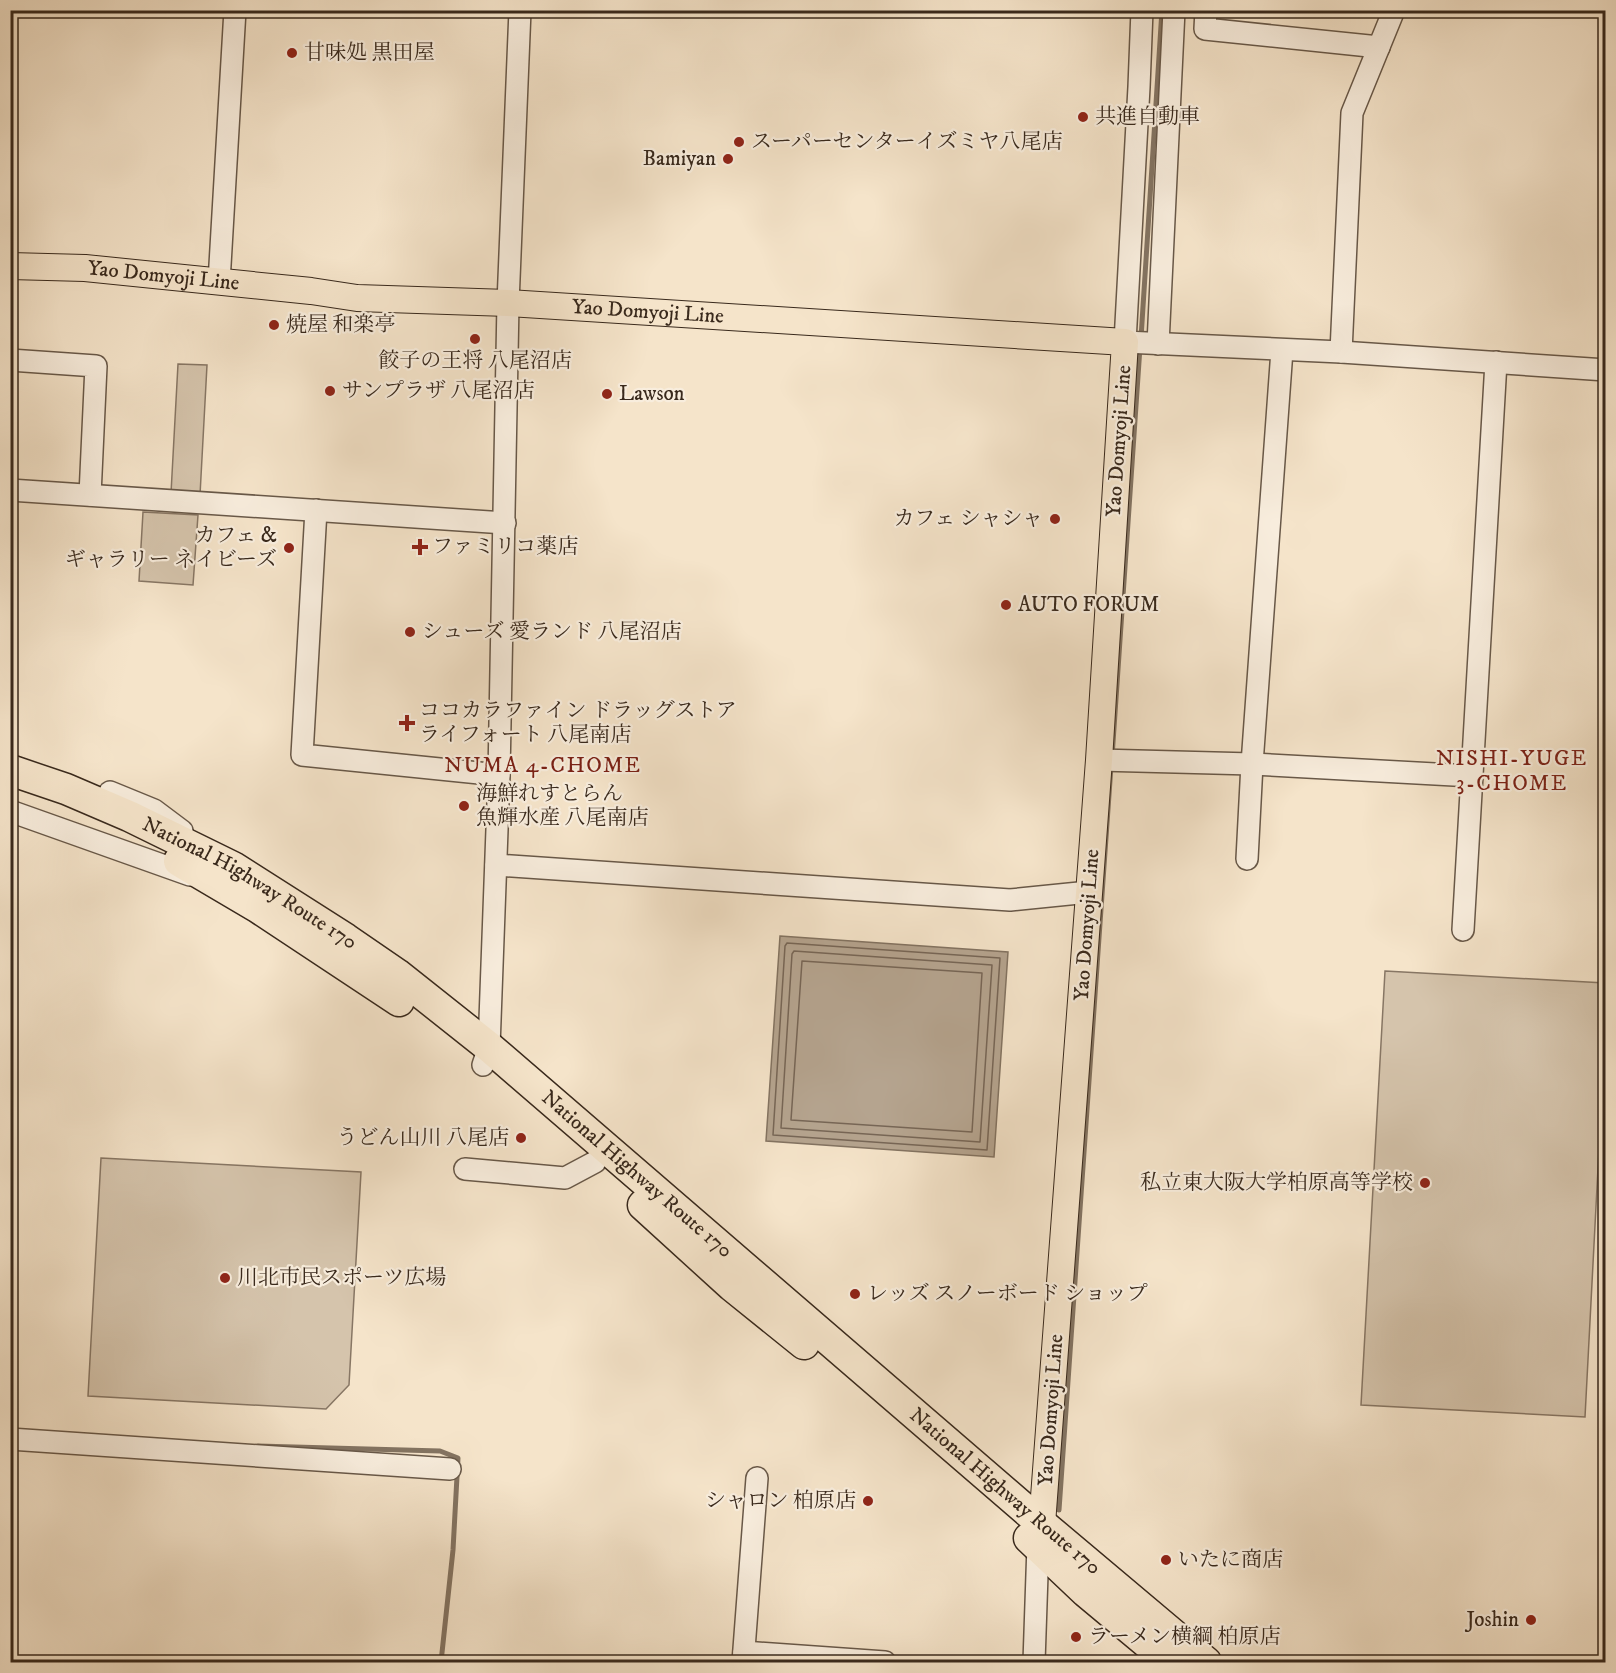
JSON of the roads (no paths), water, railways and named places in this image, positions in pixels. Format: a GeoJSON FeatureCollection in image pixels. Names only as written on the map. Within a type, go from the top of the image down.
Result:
{"type":"FeatureCollection","features":[{"type":"Feature","properties":{"kind":"highway","name":"National Highway Route 170"},"geometry":{"type":"LineString","coordinates":[[10,770],[66,789],[129,816],[229,877],[346,939],[397,974],[486,1056],[595,1162],[732,1286],[1040,1534],[1206,1662]]}},
{"type":"Feature","properties":{"kind":"highway","name":"National Highway Route 170"},"geometry":{"type":"LineString","coordinates":[[10,790],[64,809],[166,853],[229,877]]}},
{"type":"Feature","properties":{"kind":"highway","name":"National Highway Route 170"},"geometry":{"type":"LineString","coordinates":[[486,1056],[1040,1534],[1086,1592],[1170,1662]]}},
{"type":"Feature","properties":{"kind":"main road","name":"Yao Domyoji Line"},"geometry":{"type":"LineString","coordinates":[[10,266],[85,268],[311,291],[357,298],[508,303],[1125,342],[1109,760],[1089,892],[1040,1534]]}},
{"type":"Feature","properties":{"kind":"street"},"geometry":{"type":"LineString","coordinates":[[219,282],[235,10]]}},
{"type":"Feature","properties":{"kind":"street"},"geometry":{"type":"LineString","coordinates":[[486,1056],[499,775],[508,303],[520,11],[500,10]]}},
{"type":"Feature","properties":{"kind":"street"},"geometry":{"type":"LineString","coordinates":[[1142,10],[1125,342],[1341,352],[1605,370]]}},
{"type":"Feature","properties":{"kind":"street"},"geometry":{"type":"LineString","coordinates":[[1158,345],[1174,10]]}},
{"type":"Feature","properties":{"kind":"street"},"geometry":{"type":"LineString","coordinates":[[1206,10],[1205,30],[1379,47]]}},
{"type":"Feature","properties":{"kind":"street"},"geometry":{"type":"LineString","coordinates":[[1341,352],[1352,114],[1394,10]]}},
{"type":"Feature","properties":{"kind":"street"},"geometry":{"type":"LineString","coordinates":[[1247,859],[1282,350]]}},
{"type":"Feature","properties":{"kind":"street"},"geometry":{"type":"LineString","coordinates":[[10,360],[96,366],[90,495]]}},
{"type":"Feature","properties":{"kind":"street"},"geometry":{"type":"LineString","coordinates":[[1463,930],[1497,362]]}},
{"type":"Feature","properties":{"kind":"street"},"geometry":{"type":"LineString","coordinates":[[10,490],[505,523]]}},
{"type":"Feature","properties":{"kind":"street"},"geometry":{"type":"LineString","coordinates":[[316,510],[302,755],[499,775]]}},
{"type":"Feature","properties":{"kind":"street"},"geometry":{"type":"LineString","coordinates":[[10,756],[154,810],[229,877]]}},
{"type":"Feature","properties":{"kind":"street"},"geometry":{"type":"LineString","coordinates":[[1109,760],[1252,764],[1472,776]]}},
{"type":"Feature","properties":{"kind":"street"},"geometry":{"type":"LineString","coordinates":[[10,811],[229,877]]}},
{"type":"Feature","properties":{"kind":"street"},"geometry":{"type":"LineString","coordinates":[[496,865],[1010,900],[1089,892]]}},
{"type":"Feature","properties":{"kind":"street"},"geometry":{"type":"LineString","coordinates":[[465,1168],[565,1178],[595,1162]]}},
{"type":"Feature","properties":{"kind":"street"},"geometry":{"type":"LineString","coordinates":[[10,1439],[450,1469]]}},
{"type":"Feature","properties":{"kind":"street"},"geometry":{"type":"LineString","coordinates":[[757,1478],[743,1657],[885,1662]]}},
{"type":"Feature","properties":{"kind":"street"},"geometry":{"type":"LineString","coordinates":[[1034,1662],[1040,1534]]}},
{"type":"Feature","properties":{"kind":"water"},"geometry":{"type":"Polygon","coordinates":[[[780,936],[1008,952],[994,1157],[766,1141],[780,936]]]}},
{"type":"Feature","properties":{"kind":"waterway"},"geometry":{"type":"LineString","coordinates":[[1141,338],[1162,10]]}},
{"type":"Feature","properties":{"kind":"waterway"},"geometry":{"type":"LineString","coordinates":[[1112,757],[1140,347]]}},
{"type":"Feature","properties":{"kind":"waterway"},"geometry":{"type":"LineString","coordinates":[[1059,1510],[1111,766]]}},
{"type":"Feature","properties":{"kind":"waterway"},"geometry":{"type":"LineString","coordinates":[[258,1446],[440,1451],[458,1458],[453,1550],[441,1662]]}},
{"type":"Feature","properties":{"kind":"place","name":"甘味処 黒田屋"},"geometry":{"type":"Point","coordinates":[292,53]}},
{"type":"Feature","properties":{"kind":"place","name":"共進自動車"},"geometry":{"type":"Point","coordinates":[1083,117]}},
{"type":"Feature","properties":{"kind":"place","name":"スーパーセンターイズミヤ八尾店"},"geometry":{"type":"Point","coordinates":[739,142]}},
{"type":"Feature","properties":{"kind":"place","name":"Bamiyan"},"geometry":{"type":"Point","coordinates":[728,159]}},
{"type":"Feature","properties":{"kind":"place","name":"焼屋 和楽亭"},"geometry":{"type":"Point","coordinates":[274,325]}},
{"type":"Feature","properties":{"kind":"place","name":"餃子の王将 八尾沼店"},"geometry":{"type":"Point","coordinates":[475,339]}},
{"type":"Feature","properties":{"kind":"place","name":"サンプラザ 八尾沼店"},"geometry":{"type":"Point","coordinates":[330,391]}},
{"type":"Feature","properties":{"kind":"place","name":"Lawson"},"geometry":{"type":"Point","coordinates":[607,394]}},
{"type":"Feature","properties":{"kind":"place","name":"カフェ シャシャ"},"geometry":{"type":"Point","coordinates":[1055,519]}},
{"type":"Feature","properties":{"kind":"place","name":"ファミリコ薬店"},"geometry":{"type":"Point","coordinates":[420,547]}},
{"type":"Feature","properties":{"kind":"place","name":"カフェ & ギャラリー ネイビーズ"},"geometry":{"type":"Point","coordinates":[289,548]}},
{"type":"Feature","properties":{"kind":"place","name":"AUTO FORUM"},"geometry":{"type":"Point","coordinates":[1006,605]}},
{"type":"Feature","properties":{"kind":"place","name":"シューズ 愛ランド 八尾沼店"},"geometry":{"type":"Point","coordinates":[410,632]}},
{"type":"Feature","properties":{"kind":"place","name":"ココカラファイン ドラッグストア ライフォート 八尾南店"},"geometry":{"type":"Point","coordinates":[407,723]}},
{"type":"Feature","properties":{"kind":"place","name":"海鮮れすとらん 魚輝水産 八尾南店"},"geometry":{"type":"Point","coordinates":[464,806]}},
{"type":"Feature","properties":{"kind":"place","name":"うどん山川 八尾店"},"geometry":{"type":"Point","coordinates":[521,1138]}},
{"type":"Feature","properties":{"kind":"place","name":"私立東大阪大学柏原高等学校"},"geometry":{"type":"Point","coordinates":[1425,1183]}},
{"type":"Feature","properties":{"kind":"place","name":"川北市民スポーツ広場"},"geometry":{"type":"Point","coordinates":[225,1278]}},
{"type":"Feature","properties":{"kind":"place","name":"レッズ スノーボード ショップ"},"geometry":{"type":"Point","coordinates":[855,1294]}},
{"type":"Feature","properties":{"kind":"place","name":"シャロン 柏原店"},"geometry":{"type":"Point","coordinates":[868,1501]}},
{"type":"Feature","properties":{"kind":"place","name":"いたに商店"},"geometry":{"type":"Point","coordinates":[1166,1560]}},
{"type":"Feature","properties":{"kind":"place","name":"Joshin"},"geometry":{"type":"Point","coordinates":[1531,1620]}},
{"type":"Feature","properties":{"kind":"place","name":"ラーメン横綱 柏原店"},"geometry":{"type":"Point","coordinates":[1076,1637]}},
{"type":"Feature","properties":{"kind":"district","name":"NUMA 4-CHOME"},"geometry":{"type":"Point","coordinates":[543,765]}},
{"type":"Feature","properties":{"kind":"district","name":"NISHI-YUGE 3-CHOME"},"geometry":{"type":"Point","coordinates":[1512,770]}}]}
